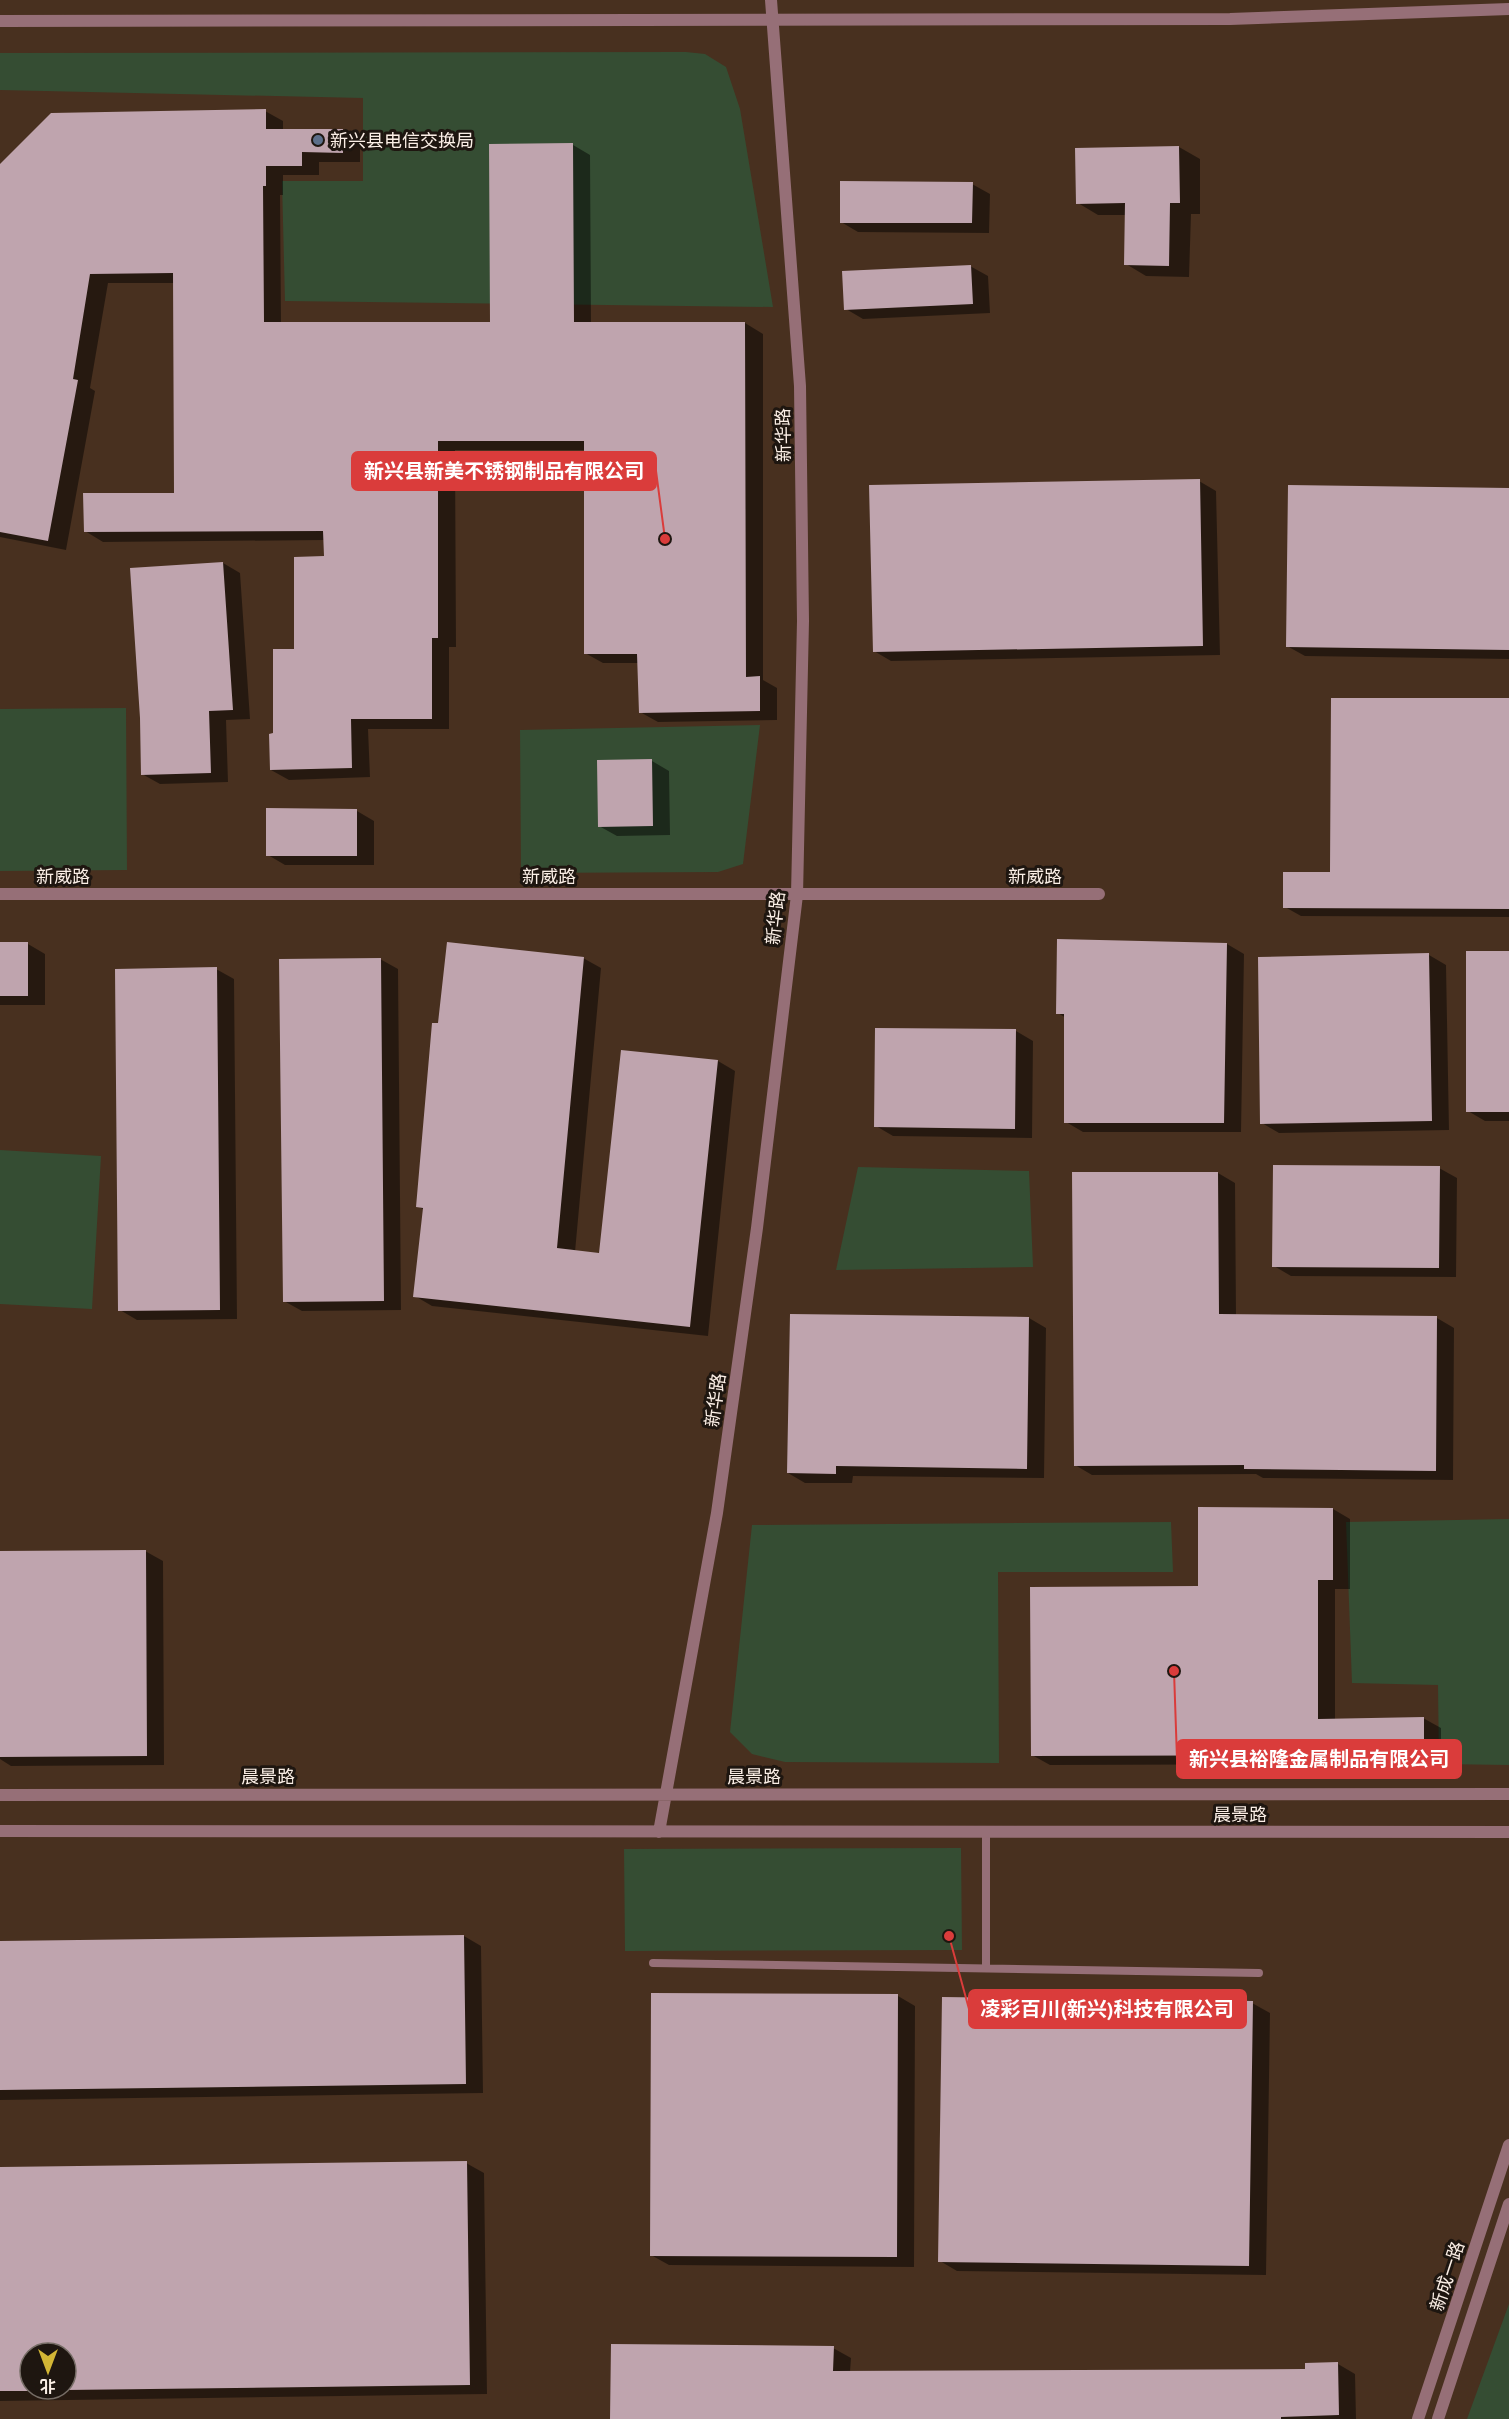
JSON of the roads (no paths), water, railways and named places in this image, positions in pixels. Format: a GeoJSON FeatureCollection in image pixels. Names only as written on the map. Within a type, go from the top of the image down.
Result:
{"type":"FeatureCollection","features":[{"type":"Feature","properties":{"kind":"street","name":"新华路"},"geometry":{"type":"LineString","coordinates":[[659,1832],[668,1794],[722,1478],[758,1228],[797,895],[802,621],[800,386],[771,0]]}},
{"type":"Feature","properties":{"kind":"street"},"geometry":{"type":"LineString","coordinates":[[0,21],[1230,19],[1509,9]]}},
{"type":"Feature","properties":{"kind":"street","name":"新威路"},"geometry":{"type":"LineString","coordinates":[[0,894],[1099,894]]}},
{"type":"Feature","properties":{"kind":"street","name":"晨景路"},"geometry":{"type":"LineString","coordinates":[[0,1795],[1509,1794]]}},
{"type":"Feature","properties":{"kind":"street","name":"晨景路"},"geometry":{"type":"LineString","coordinates":[[0,1831],[1509,1832]]}},
{"type":"Feature","properties":{"kind":"street","name":"新成一路"},"geometry":{"type":"LineString","coordinates":[[1418,2419],[1509,2145]]}},
{"type":"Feature","properties":{"kind":"street","name":"新成一路"},"geometry":{"type":"LineString","coordinates":[[1438,2419],[1509,2204]]}},
{"type":"Feature","properties":{"kind":"lane"},"geometry":{"type":"LineString","coordinates":[[986,1832],[986,1967]]}},
{"type":"Feature","properties":{"kind":"lane"},"geometry":{"type":"LineString","coordinates":[[653,1963],[1259,1973]]}},
{"type":"Feature","properties":{"kind":"place","name":"新兴县电信交换局"},"geometry":{"type":"Point","coordinates":[318,140]}},
{"type":"Feature","properties":{"kind":"place","name":"新兴县新美不锈钢制品有限公司"},"geometry":{"type":"Point","coordinates":[665,539]}},
{"type":"Feature","properties":{"kind":"place","name":"新兴县裕隆金属制品有限公司"},"geometry":{"type":"Point","coordinates":[1174,1671]}},
{"type":"Feature","properties":{"kind":"place","name":"凌彩百川(新兴)科技有限公司"},"geometry":{"type":"Point","coordinates":[949,1936]}}]}
